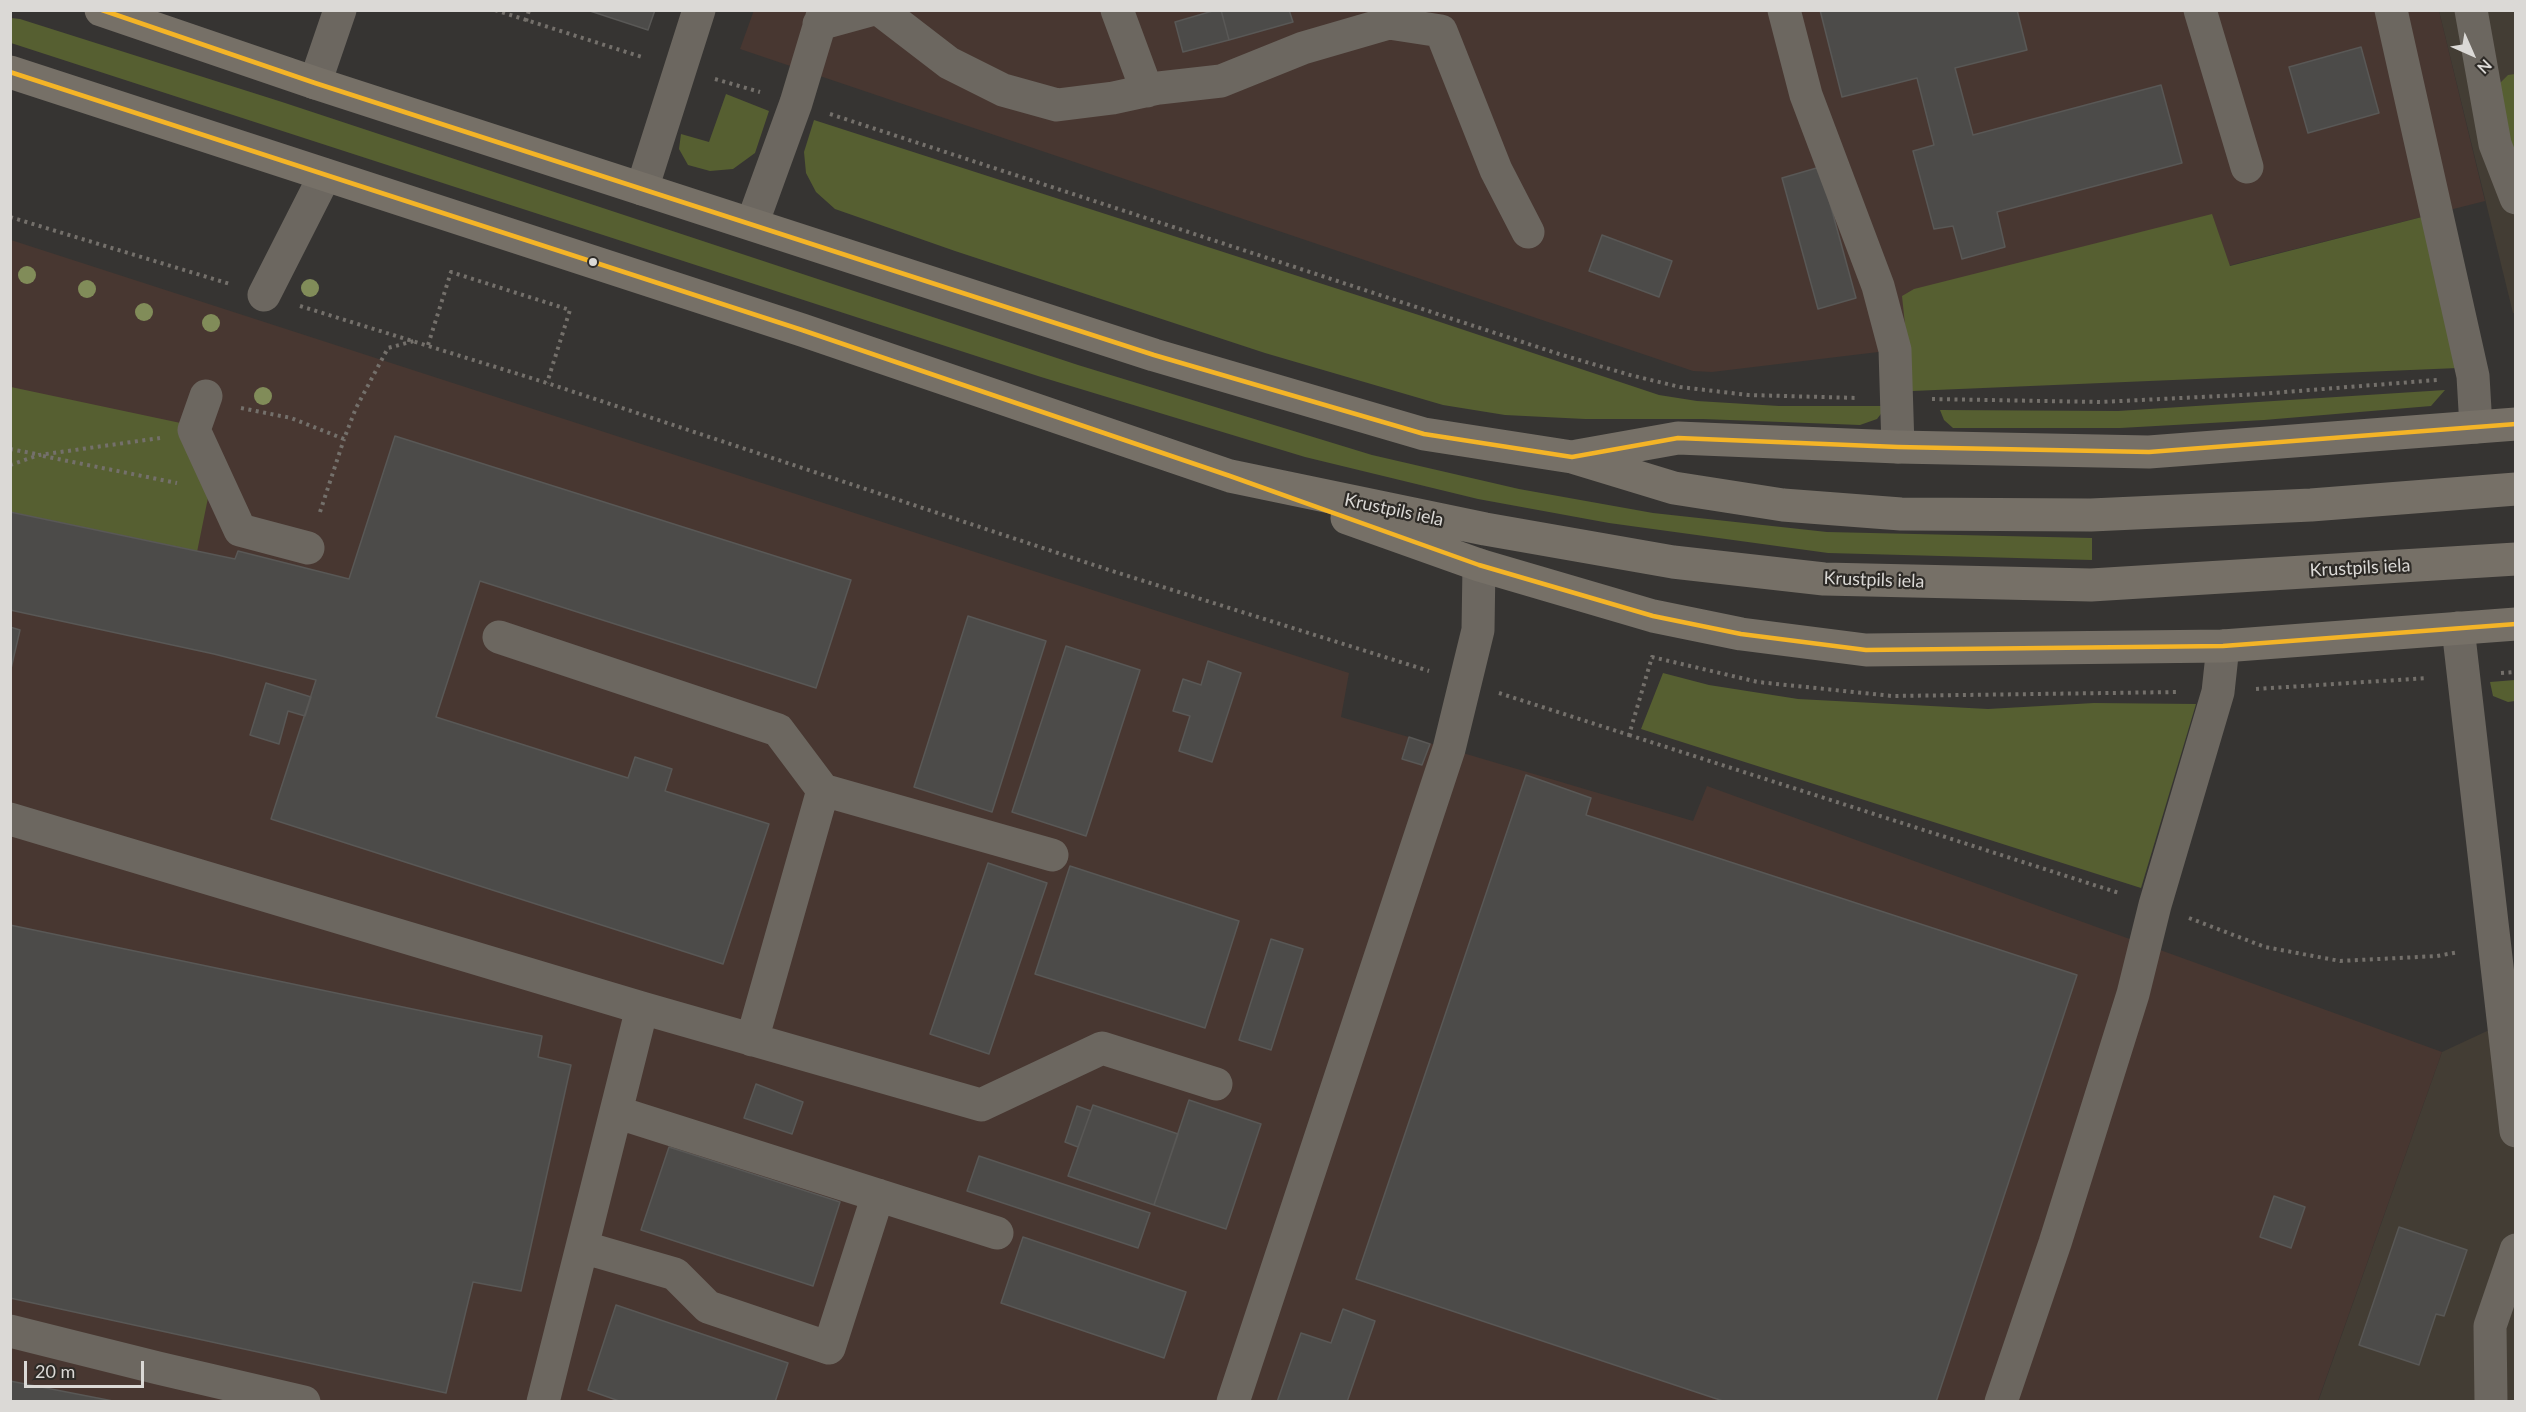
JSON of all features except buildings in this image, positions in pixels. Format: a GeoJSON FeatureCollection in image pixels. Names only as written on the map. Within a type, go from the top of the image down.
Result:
{"type":"FeatureCollection","features":[{"type":"Feature","properties":{"kind":"main road"},"geometry":{"type":"LineString","coordinates":[[101,10],[315,83],[1154,355],[1424,434],[1572,457],[1674,488],[1783,505],[1900,514],[2091,515],[2311,505],[2516,489]]}},
{"type":"Feature","properties":{"kind":"main road","name":"Krustpils iela"},"geometry":{"type":"LineString","coordinates":[[10,72],[802,330],[1230,476],[1485,529],[1673,562],[1824,579],[2091,585],[2516,559]]}},
{"type":"Feature","properties":{"kind":"main road"},"geometry":{"type":"LineString","coordinates":[[1572,457],[1678,438],[1898,447],[2149,452],[2516,424]]}},
{"type":"Feature","properties":{"kind":"main road"},"geometry":{"type":"LineString","coordinates":[[1230,476],[1479,565],[1653,616],[1741,634],[1866,650],[2223,646],[2516,624]]}},
{"type":"Feature","properties":{"kind":"lane"},"geometry":{"type":"LineString","coordinates":[[315,83],[340,10]]}},
{"type":"Feature","properties":{"kind":"lane"},"geometry":{"type":"LineString","coordinates":[[642,189],[699,10]]}},
{"type":"Feature","properties":{"kind":"lane"},"geometry":{"type":"LineString","coordinates":[[752,224],[796,103],[822,17],[870,10]]}},
{"type":"Feature","properties":{"kind":"lane"},"geometry":{"type":"LineString","coordinates":[[880,10],[949,63],[1003,90],[1057,105],[1113,99],[1146,91],[1221,81],[1303,48],[1389,23],[1441,31],[1496,170],[1528,232]]}},
{"type":"Feature","properties":{"kind":"lane"},"geometry":{"type":"LineString","coordinates":[[1117,10],[1146,91]]}},
{"type":"Feature","properties":{"kind":"lane"},"geometry":{"type":"LineString","coordinates":[[1784,10],[1806,94],[1878,286],[1895,350],[1898,447]]}},
{"type":"Feature","properties":{"kind":"lane"},"geometry":{"type":"LineString","coordinates":[[2200,10],[2247,167]]}},
{"type":"Feature","properties":{"kind":"lane"},"geometry":{"type":"LineString","coordinates":[[2391,10],[2473,376],[2476,427]]}},
{"type":"Feature","properties":{"kind":"lane"},"geometry":{"type":"LineString","coordinates":[[2470,10],[2495,144],[2516,198]]}},
{"type":"Feature","properties":{"kind":"lane"},"geometry":{"type":"LineString","coordinates":[[264,295],[324,175]]}},
{"type":"Feature","properties":{"kind":"lane"},"geometry":{"type":"LineString","coordinates":[[219,401],[194,430],[240,530],[308,548]]}},
{"type":"Feature","properties":{"kind":"lane"},"geometry":{"type":"LineString","coordinates":[[1233,1401],[1449,749],[1478,630],[1479,565]]}},
{"type":"Feature","properties":{"kind":"lane"},"geometry":{"type":"LineString","coordinates":[[2458,628],[2516,1131]]}},
{"type":"Feature","properties":{"kind":"lane"},"geometry":{"type":"LineString","coordinates":[[499,637],[778,730],[823,790],[1052,855]]}},
{"type":"Feature","properties":{"kind":"lane"},"geometry":{"type":"LineString","coordinates":[[2001,1401],[2055,1243],[2133,994],[2155,905],[2218,692],[2223,646]]}},
{"type":"Feature","properties":{"kind":"lane"},"geometry":{"type":"LineString","coordinates":[[752,1040],[823,790]]}},
{"type":"Feature","properties":{"kind":"lane"},"geometry":{"type":"LineString","coordinates":[[10,819],[642,1008],[981,1105],[1102,1048],[1216,1084]]}},
{"type":"Feature","properties":{"kind":"lane"},"geometry":{"type":"LineString","coordinates":[[543,1401],[642,1008]]}},
{"type":"Feature","properties":{"kind":"lane"},"geometry":{"type":"LineString","coordinates":[[616,1112],[997,1233]]}},
{"type":"Feature","properties":{"kind":"lane"},"geometry":{"type":"LineString","coordinates":[[582,1247],[675,1274],[708,1306],[829,1348],[878,1195]]}},
{"type":"Feature","properties":{"kind":"lane"},"geometry":{"type":"LineString","coordinates":[[2491,1401],[2516,1250]]}},
{"type":"Feature","properties":{"kind":"lane"},"geometry":{"type":"LineString","coordinates":[[10,1331],[304,1401]]}},
{"type":"Feature","properties":{"kind":"path"},"geometry":{"type":"LineString","coordinates":[[495,10],[796,103],[1558,354],[1680,387],[1748,396],[2100,402],[2260,394],[2473,376]]}},
{"type":"Feature","properties":{"kind":"path"},"geometry":{"type":"LineString","coordinates":[[526,21],[529,10]]}},
{"type":"Feature","properties":{"kind":"path"},"geometry":{"type":"LineString","coordinates":[[10,216],[547,383],[1109,570],[2155,905],[2265,947],[2340,961],[2437,956],[2494,945]]}},
{"type":"Feature","properties":{"kind":"path"},"geometry":{"type":"LineString","coordinates":[[428,345],[451,272],[462,275],[570,310],[547,383]]}},
{"type":"Feature","properties":{"kind":"path"},"geometry":{"type":"LineString","coordinates":[[308,548],[356,408],[388,348],[415,341]]}},
{"type":"Feature","properties":{"kind":"path"},"geometry":{"type":"LineString","coordinates":[[219,401],[291,418],[344,439]]}},
{"type":"Feature","properties":{"kind":"path"},"geometry":{"type":"LineString","coordinates":[[10,465],[39,455],[175,436],[215,424],[245,408]]}},
{"type":"Feature","properties":{"kind":"path"},"geometry":{"type":"LineString","coordinates":[[10,449],[223,493]]}},
{"type":"Feature","properties":{"kind":"path"},"geometry":{"type":"LineString","coordinates":[[1629,735],[1652,657],[1758,682],[1892,696],[2218,692],[2516,672]]}},
{"type":"Feature","properties":{"kind":"shaded area"},"geometry":{"type":"Polygon","coordinates":[[[754,10],[2439,11],[2485,201],[1895,350],[1712,372],[1693,371],[740,49],[754,10]]]}},
{"type":"Feature","properties":{"kind":"shaded area"},"geometry":{"type":"Polygon","coordinates":[[[2439,11],[2515,11],[2515,313],[2513,313],[2439,11]]]}},
{"type":"Feature","properties":{"kind":"shaded area"},"geometry":{"type":"Polygon","coordinates":[[[11,240],[1349,673],[1341,717],[1693,821],[1707,786],[2442,1052],[2318,1401],[11,1402],[11,240]]]}},
{"type":"Feature","properties":{"kind":"shaded area"},"geometry":{"type":"Polygon","coordinates":[[[2515,1018],[2515,1401],[2318,1402],[2442,1052],[2515,1018]]]}},
{"type":"Feature","properties":{"kind":"green space"},"geometry":{"type":"Polygon","coordinates":[[[11,18],[282,102],[1078,365],[1372,455],[1519,489],[1653,513],[1827,532],[2092,538],[2092,560],[1828,553],[1609,523],[1478,499],[1305,457],[1041,377],[11,43],[11,18]]]}},
{"type":"Feature","properties":{"kind":"green space"},"geometry":{"type":"Polygon","coordinates":[[[2515,74],[2515,156],[2496,93],[2499,84],[2508,75],[2515,74]]]}},
{"type":"Feature","properties":{"kind":"green space"},"geometry":{"type":"Polygon","coordinates":[[[726,94],[769,111],[755,153],[733,169],[710,171],[688,165],[679,149],[681,134],[709,142],[726,94]]]}},
{"type":"Feature","properties":{"kind":"green space"},"geometry":{"type":"Polygon","coordinates":[[[814,120],[1659,395],[1697,401],[1779,406],[1887,406],[1877,419],[1860,425],[1703,419],[1585,419],[1505,415],[1443,405],[1265,353],[835,209],[816,192],[806,173],[804,152],[814,120]]]}},
{"type":"Feature","properties":{"kind":"green space"},"geometry":{"type":"Polygon","coordinates":[[[2212,214],[2230,266],[2422,217],[2458,368],[1912,391],[1902,296],[1914,289],[2212,214]]]}},
{"type":"Feature","properties":{"kind":"green space"},"geometry":{"type":"Polygon","coordinates":[[[11,387],[190,425],[211,483],[197,552],[11,512],[11,387]]]}},
{"type":"Feature","properties":{"kind":"green space"},"geometry":{"type":"Polygon","coordinates":[[[2445,390],[2431,406],[2264,420],[2120,428],[1953,428],[1944,420],[1940,410],[2118,411],[2445,390]]]}},
{"type":"Feature","properties":{"kind":"green space"},"geometry":{"type":"Polygon","coordinates":[[[1663,673],[1709,685],[1798,699],[1988,709],[2094,703],[2196,704],[2141,888],[1641,729],[1663,673]]]}},
{"type":"Feature","properties":{"kind":"green space"},"geometry":{"type":"Polygon","coordinates":[[[2515,680],[2515,701],[2508,702],[2493,696],[2490,682],[2515,680]]]}},
{"type":"Feature","properties":{"kind":"transit line"},"geometry":{"type":"LineString","coordinates":[[102,10],[315,83],[1154,355],[1424,434],[1572,457],[1678,438],[1898,447],[2149,452],[2516,424]]}},
{"type":"Feature","properties":{"kind":"transit line"},"geometry":{"type":"LineString","coordinates":[[10,72],[802,330],[1230,476],[1479,565],[1653,616],[1741,634],[1866,650],[2223,646],[2516,624]]}}]}
